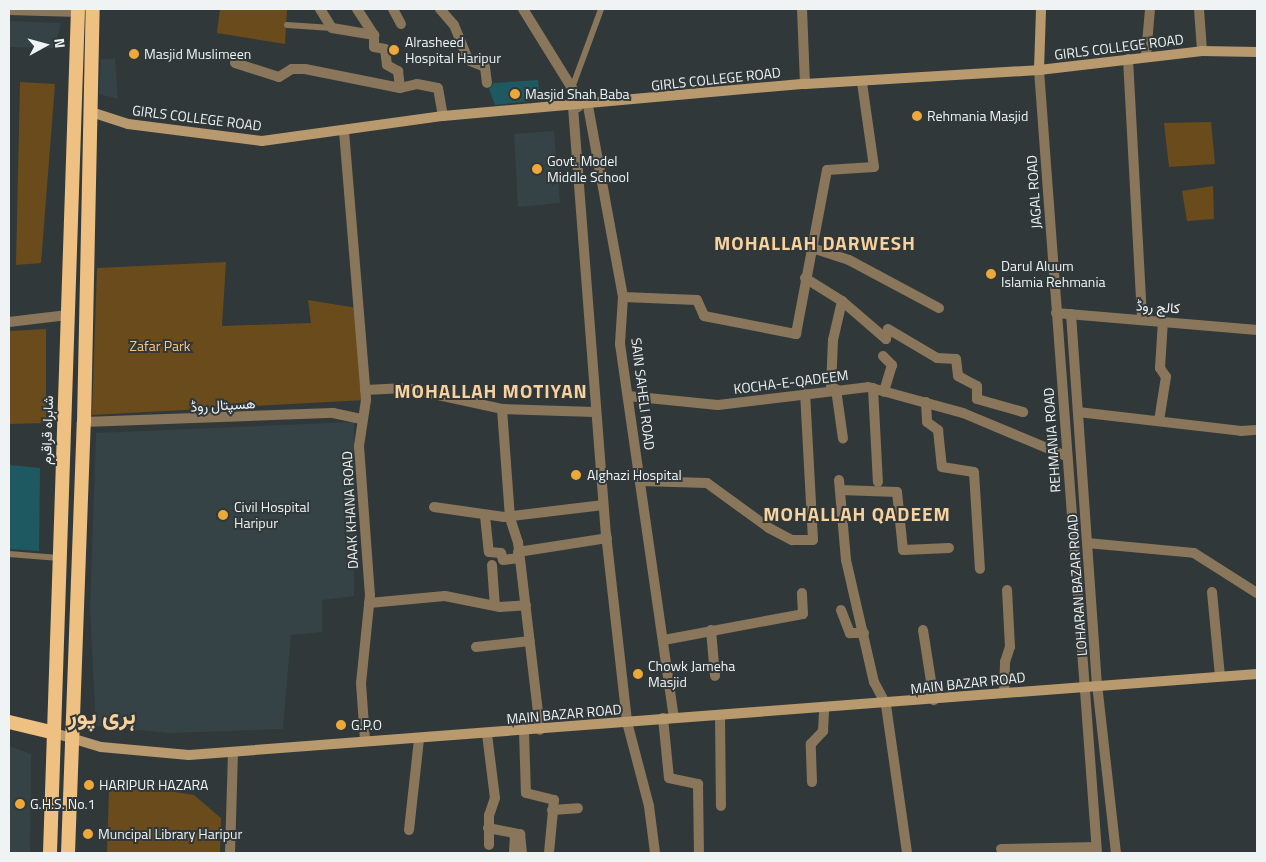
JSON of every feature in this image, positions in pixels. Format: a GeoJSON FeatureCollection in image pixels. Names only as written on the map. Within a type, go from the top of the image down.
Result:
{"type":"FeatureCollection","features":[{"type":"Feature","properties":{"kind":"highway"},"geometry":{"type":"LineString","coordinates":[[68,853],[70,739],[84,422],[93,9]]}},
{"type":"Feature","properties":{"kind":"highway","name":"شاہراہ قراقرم"},"geometry":{"type":"LineString","coordinates":[[50,853],[50,732],[59,558],[78,10]]}},
{"type":"Feature","properties":{"kind":"highway"},"geometry":{"type":"LineString","coordinates":[[9,722],[50,732]]}},
{"type":"Feature","properties":{"kind":"main road"},"geometry":{"type":"LineString","coordinates":[[1039,70],[1041,9]]}},
{"type":"Feature","properties":{"kind":"main road","name":"GIRLS COLLEGE ROAD"},"geometry":{"type":"LineString","coordinates":[[91,112],[128,124],[262,141],[443,116],[580,107],[805,84],[1039,70],[1146,55],[1202,51],[1257,52]]}},
{"type":"Feature","properties":{"kind":"main road","name":"MAIN BAZAR ROAD"},"geometry":{"type":"LineString","coordinates":[[50,732],[70,739],[147,753],[233,752],[365,740],[419,740],[674,717],[886,705],[1083,685],[1257,674]]}},
{"type":"Feature","properties":{"kind":"street"},"geometry":{"type":"LineString","coordinates":[[320,9],[332,28],[374,35]]}},
{"type":"Feature","properties":{"kind":"street"},"geometry":{"type":"LineString","coordinates":[[357,9],[374,35],[374,47],[385,49],[387,65],[398,72],[400,88]]}},
{"type":"Feature","properties":{"kind":"street"},"geometry":{"type":"LineString","coordinates":[[393,9],[402,24]]}},
{"type":"Feature","properties":{"kind":"street"},"geometry":{"type":"LineString","coordinates":[[440,9],[454,25],[468,60],[485,67],[487,83]]}},
{"type":"Feature","properties":{"kind":"street"},"geometry":{"type":"LineString","coordinates":[[523,9],[572,88],[580,107],[594,412],[603,505],[627,722],[649,806],[655,853]]}},
{"type":"Feature","properties":{"kind":"street"},"geometry":{"type":"LineString","coordinates":[[802,9],[805,84]]}},
{"type":"Feature","properties":{"kind":"street"},"geometry":{"type":"LineString","coordinates":[[1146,55],[1150,9]]}},
{"type":"Feature","properties":{"kind":"street"},"geometry":{"type":"LineString","coordinates":[[1199,9],[1202,51]]}},
{"type":"Feature","properties":{"kind":"street"},"geometry":{"type":"LineString","coordinates":[[9,10],[78,10]]}},
{"type":"Feature","properties":{"kind":"street"},"geometry":{"type":"LineString","coordinates":[[1128,59],[1142,319]]}},
{"type":"Feature","properties":{"kind":"street"},"geometry":{"type":"LineString","coordinates":[[235,62],[279,77],[292,69],[305,69],[400,88],[417,84],[438,88],[443,116]]}},
{"type":"Feature","properties":{"kind":"street","name":"JAGAL ROAD"},"geometry":{"type":"LineString","coordinates":[[1039,70],[1056,313]]}},
{"type":"Feature","properties":{"kind":"street"},"geometry":{"type":"LineString","coordinates":[[623,296],[697,300],[704,316],[793,336],[827,170],[874,167],[862,82]]}},
{"type":"Feature","properties":{"kind":"street","name":"SAIN SAHELI ROAD"},"geometry":{"type":"LineString","coordinates":[[580,107],[623,296],[620,344],[674,717]]}},
{"type":"Feature","properties":{"kind":"street","name":"DAAK KHANA ROAD"},"geometry":{"type":"LineString","coordinates":[[344,131],[365,390],[362,419],[361,506],[369,603],[361,683],[365,740]]}},
{"type":"Feature","properties":{"kind":"street"},"geometry":{"type":"LineString","coordinates":[[812,248],[849,260],[939,308]]}},
{"type":"Feature","properties":{"kind":"street"},"geometry":{"type":"LineString","coordinates":[[805,278],[842,300],[886,338],[888,329],[937,358],[956,359],[958,376],[977,386],[978,399],[1023,412]]}},
{"type":"Feature","properties":{"kind":"street"},"geometry":{"type":"LineString","coordinates":[[842,300],[833,340],[834,389],[843,439]]}},
{"type":"Feature","properties":{"kind":"street","name":"کالج روڈ"},"geometry":{"type":"LineString","coordinates":[[1056,313],[1163,320],[1257,330]]}},
{"type":"Feature","properties":{"kind":"street","name":"REHMANIA ROAD"},"geometry":{"type":"LineString","coordinates":[[1056,313],[1083,685]]}},
{"type":"Feature","properties":{"kind":"street","name":"LOHARAN BAZAR ROAD"},"geometry":{"type":"LineString","coordinates":[[1071,314],[1097,684],[1116,853]]}},
{"type":"Feature","properties":{"kind":"street"},"geometry":{"type":"LineString","coordinates":[[9,322],[68,315]]}},
{"type":"Feature","properties":{"kind":"street"},"geometry":{"type":"LineString","coordinates":[[1159,422],[1166,376],[1160,368],[1163,320]]}},
{"type":"Feature","properties":{"kind":"street"},"geometry":{"type":"LineString","coordinates":[[882,356],[892,365],[884,392]]}},
{"type":"Feature","properties":{"kind":"street"},"geometry":{"type":"LineString","coordinates":[[873,388],[878,482]]}},
{"type":"Feature","properties":{"kind":"street","name":"KOCHA-E-QADEEM"},"geometry":{"type":"LineString","coordinates":[[628,396],[718,405],[834,389],[873,388],[926,402],[1066,456]]}},
{"type":"Feature","properties":{"kind":"street"},"geometry":{"type":"LineString","coordinates":[[365,390],[437,392],[502,409],[594,412]]}},
{"type":"Feature","properties":{"kind":"street"},"geometry":{"type":"LineString","coordinates":[[641,481],[707,482],[769,528],[792,540],[812,540],[805,394]]}},
{"type":"Feature","properties":{"kind":"street"},"geometry":{"type":"LineString","coordinates":[[926,402],[927,422],[938,430],[942,467],[974,472],[980,568]]}},
{"type":"Feature","properties":{"kind":"street"},"geometry":{"type":"LineString","coordinates":[[502,409],[510,513],[519,555],[526,605],[540,730]]}},
{"type":"Feature","properties":{"kind":"street"},"geometry":{"type":"LineString","coordinates":[[1078,412],[1159,422],[1257,430]]}},
{"type":"Feature","properties":{"kind":"street","name":"ھسپتال روڈ"},"geometry":{"type":"LineString","coordinates":[[84,422],[333,413],[362,419]]}},
{"type":"Feature","properties":{"kind":"street"},"geometry":{"type":"LineString","coordinates":[[908,853],[886,705],[874,682],[846,560],[839,485],[897,492],[903,550],[949,548]]}},
{"type":"Feature","properties":{"kind":"street"},"geometry":{"type":"LineString","coordinates":[[434,507],[485,516],[603,505]]}},
{"type":"Feature","properties":{"kind":"street"},"geometry":{"type":"LineString","coordinates":[[485,516],[489,552],[501,553],[503,560],[519,555],[607,538]]}},
{"type":"Feature","properties":{"kind":"street"},"geometry":{"type":"LineString","coordinates":[[1087,543],[1194,553],[1257,593]]}},
{"type":"Feature","properties":{"kind":"street"},"geometry":{"type":"LineString","coordinates":[[492,565],[495,604]]}},
{"type":"Feature","properties":{"kind":"street"},"geometry":{"type":"LineString","coordinates":[[1004,693],[1010,647],[1007,590]]}},
{"type":"Feature","properties":{"kind":"street"},"geometry":{"type":"LineString","coordinates":[[1212,592],[1220,676]]}},
{"type":"Feature","properties":{"kind":"street"},"geometry":{"type":"LineString","coordinates":[[664,640],[803,614],[802,593]]}},
{"type":"Feature","properties":{"kind":"street"},"geometry":{"type":"LineString","coordinates":[[369,603],[446,596],[495,604],[526,605]]}},
{"type":"Feature","properties":{"kind":"street"},"geometry":{"type":"LineString","coordinates":[[841,610],[850,634],[864,633]]}},
{"type":"Feature","properties":{"kind":"street"},"geometry":{"type":"LineString","coordinates":[[711,630],[715,676]]}},
{"type":"Feature","properties":{"kind":"street"},"geometry":{"type":"LineString","coordinates":[[923,630],[934,700]]}},
{"type":"Feature","properties":{"kind":"street"},"geometry":{"type":"LineString","coordinates":[[476,647],[530,641]]}},
{"type":"Feature","properties":{"kind":"street"},"geometry":{"type":"LineString","coordinates":[[1001,849],[1096,850],[1083,685]]}},
{"type":"Feature","properties":{"kind":"street"},"geometry":{"type":"LineString","coordinates":[[812,782],[811,744],[823,731],[824,709]]}},
{"type":"Feature","properties":{"kind":"street"},"geometry":{"type":"LineString","coordinates":[[720,715],[721,806]]}},
{"type":"Feature","properties":{"kind":"street"},"geometry":{"type":"LineString","coordinates":[[663,718],[669,778],[698,784],[699,853]]}},
{"type":"Feature","properties":{"kind":"street"},"geometry":{"type":"LineString","coordinates":[[524,731],[526,793],[551,798],[549,853]]}},
{"type":"Feature","properties":{"kind":"street"},"geometry":{"type":"LineString","coordinates":[[488,734],[496,798],[488,828],[489,845]]}},
{"type":"Feature","properties":{"kind":"street"},"geometry":{"type":"LineString","coordinates":[[409,830],[419,740]]}},
{"type":"Feature","properties":{"kind":"street"},"geometry":{"type":"LineString","coordinates":[[230,853],[233,752]]}},
{"type":"Feature","properties":{"kind":"street"},"geometry":{"type":"LineString","coordinates":[[552,810],[578,808]]}},
{"type":"Feature","properties":{"kind":"street"},"geometry":{"type":"LineString","coordinates":[[488,828],[521,836],[522,853]]}},
{"type":"Feature","properties":{"kind":"street"},"geometry":{"type":"LineString","coordinates":[[514,853],[515,835]]}},
{"type":"Feature","properties":{"kind":"lane"},"geometry":{"type":"LineString","coordinates":[[572,88],[601,9]]}},
{"type":"Feature","properties":{"kind":"lane"},"geometry":{"type":"LineString","coordinates":[[287,25],[332,28]]}},
{"type":"Feature","properties":{"kind":"lane"},"geometry":{"type":"LineString","coordinates":[[9,554],[59,558]]}},
{"type":"Feature","properties":{"kind":"shaded area"},"geometry":{"type":"Polygon","coordinates":[[[9,21],[61,23],[54,48],[9,47],[9,21]]]}},
{"type":"Feature","properties":{"kind":"shaded area"},"geometry":{"type":"Polygon","coordinates":[[[101,59],[115,59],[118,99],[99,94],[101,59]]]}},
{"type":"Feature","properties":{"kind":"shaded area","name":"Govt. Model Middle School"},"geometry":{"type":"Polygon","coordinates":[[[554,131],[560,203],[518,207],[514,134],[554,131]]]}},
{"type":"Feature","properties":{"kind":"shaded area","name":"Civil Hospital Haripur"},"geometry":{"type":"Polygon","coordinates":[[[354,422],[354,596],[322,600],[322,632],[291,635],[283,729],[170,733],[96,726],[90,610],[96,433],[354,422]]]}},
{"type":"Feature","properties":{"kind":"shaded area","name":"G.H.S. No.1"},"geometry":{"type":"Polygon","coordinates":[[[9,746],[31,754],[30,853],[9,853],[9,746]]]}},
{"type":"Feature","properties":{"kind":"green space"},"geometry":{"type":"Polygon","coordinates":[[[220,9],[287,9],[285,44],[217,33],[220,9]]]}},
{"type":"Feature","properties":{"kind":"green space"},"geometry":{"type":"Polygon","coordinates":[[[20,82],[55,84],[41,263],[16,265],[20,82]]]}},
{"type":"Feature","properties":{"kind":"green space"},"geometry":{"type":"Polygon","coordinates":[[[1211,122],[1215,164],[1169,167],[1164,123],[1211,122]]]}},
{"type":"Feature","properties":{"kind":"green space"},"geometry":{"type":"Polygon","coordinates":[[[1213,186],[1214,219],[1187,221],[1182,191],[1213,186]]]}},
{"type":"Feature","properties":{"kind":"green space","name":"Zafar Park"},"geometry":{"type":"Polygon","coordinates":[[[226,262],[222,326],[311,323],[308,300],[357,308],[365,400],[92,415],[97,268],[226,262]]]}},
{"type":"Feature","properties":{"kind":"green space"},"geometry":{"type":"Polygon","coordinates":[[[46,329],[46,423],[9,424],[9,331],[46,329]]]}},
{"type":"Feature","properties":{"kind":"green space"},"geometry":{"type":"Polygon","coordinates":[[[154,789],[194,795],[221,818],[220,853],[107,853],[109,791],[154,789]]]}},
{"type":"Feature","properties":{"kind":"building","name":"Masjid Shah Baba"},"geometry":{"type":"Polygon","coordinates":[[[538,80],[540,100],[495,105],[489,89],[494,83],[538,80]]]}},
{"type":"Feature","properties":{"kind":"building"},"geometry":{"type":"Polygon","coordinates":[[[9,465],[40,468],[39,551],[9,549],[9,465]]]}},
{"type":"Feature","properties":{"kind":"place","name":"Alrasheed Hospital Haripur"},"geometry":{"type":"Point","coordinates":[394,50]}},
{"type":"Feature","properties":{"kind":"place","name":"Masjid Muslimeen"},"geometry":{"type":"Point","coordinates":[134,54]}},
{"type":"Feature","properties":{"kind":"place","name":"Masjid Shah Baba"},"geometry":{"type":"Point","coordinates":[515,94]}},
{"type":"Feature","properties":{"kind":"place","name":"Rehmania Masjid"},"geometry":{"type":"Point","coordinates":[917,116]}},
{"type":"Feature","properties":{"kind":"place","name":"Govt. Model Middle School"},"geometry":{"type":"Point","coordinates":[537,169]}},
{"type":"Feature","properties":{"kind":"place","name":"Darul Aluum Islamia Rehmania"},"geometry":{"type":"Point","coordinates":[991,274]}},
{"type":"Feature","properties":{"kind":"place","name":"Alghazi Hospital"},"geometry":{"type":"Point","coordinates":[576,475]}},
{"type":"Feature","properties":{"kind":"place","name":"Civil Hospital Haripur"},"geometry":{"type":"Point","coordinates":[223,515]}},
{"type":"Feature","properties":{"kind":"place","name":"Chowk Jameha Masjid"},"geometry":{"type":"Point","coordinates":[638,674]}},
{"type":"Feature","properties":{"kind":"place","name":"G.P.O"},"geometry":{"type":"Point","coordinates":[341,725]}},
{"type":"Feature","properties":{"kind":"place","name":"HARIPUR HAZARA"},"geometry":{"type":"Point","coordinates":[89,785]}},
{"type":"Feature","properties":{"kind":"place","name":"G.H.S. No.1"},"geometry":{"type":"Point","coordinates":[20,804]}},
{"type":"Feature","properties":{"kind":"place","name":"Muncipal Library Haripur"},"geometry":{"type":"Point","coordinates":[88,834]}},
{"type":"Feature","properties":{"kind":"district","name":"MOHALLAH DARWESH"},"geometry":{"type":"Point","coordinates":[815,243]}},
{"type":"Feature","properties":{"kind":"district","name":"MOHALLAH MOTIYAN"},"geometry":{"type":"Point","coordinates":[491,391]}},
{"type":"Feature","properties":{"kind":"district","name":"MOHALLAH QADEEM"},"geometry":{"type":"Point","coordinates":[857,514]}},
{"type":"Feature","properties":{"kind":"district","name":"ہری پور"},"geometry":{"type":"Point","coordinates":[102,716]}}]}
